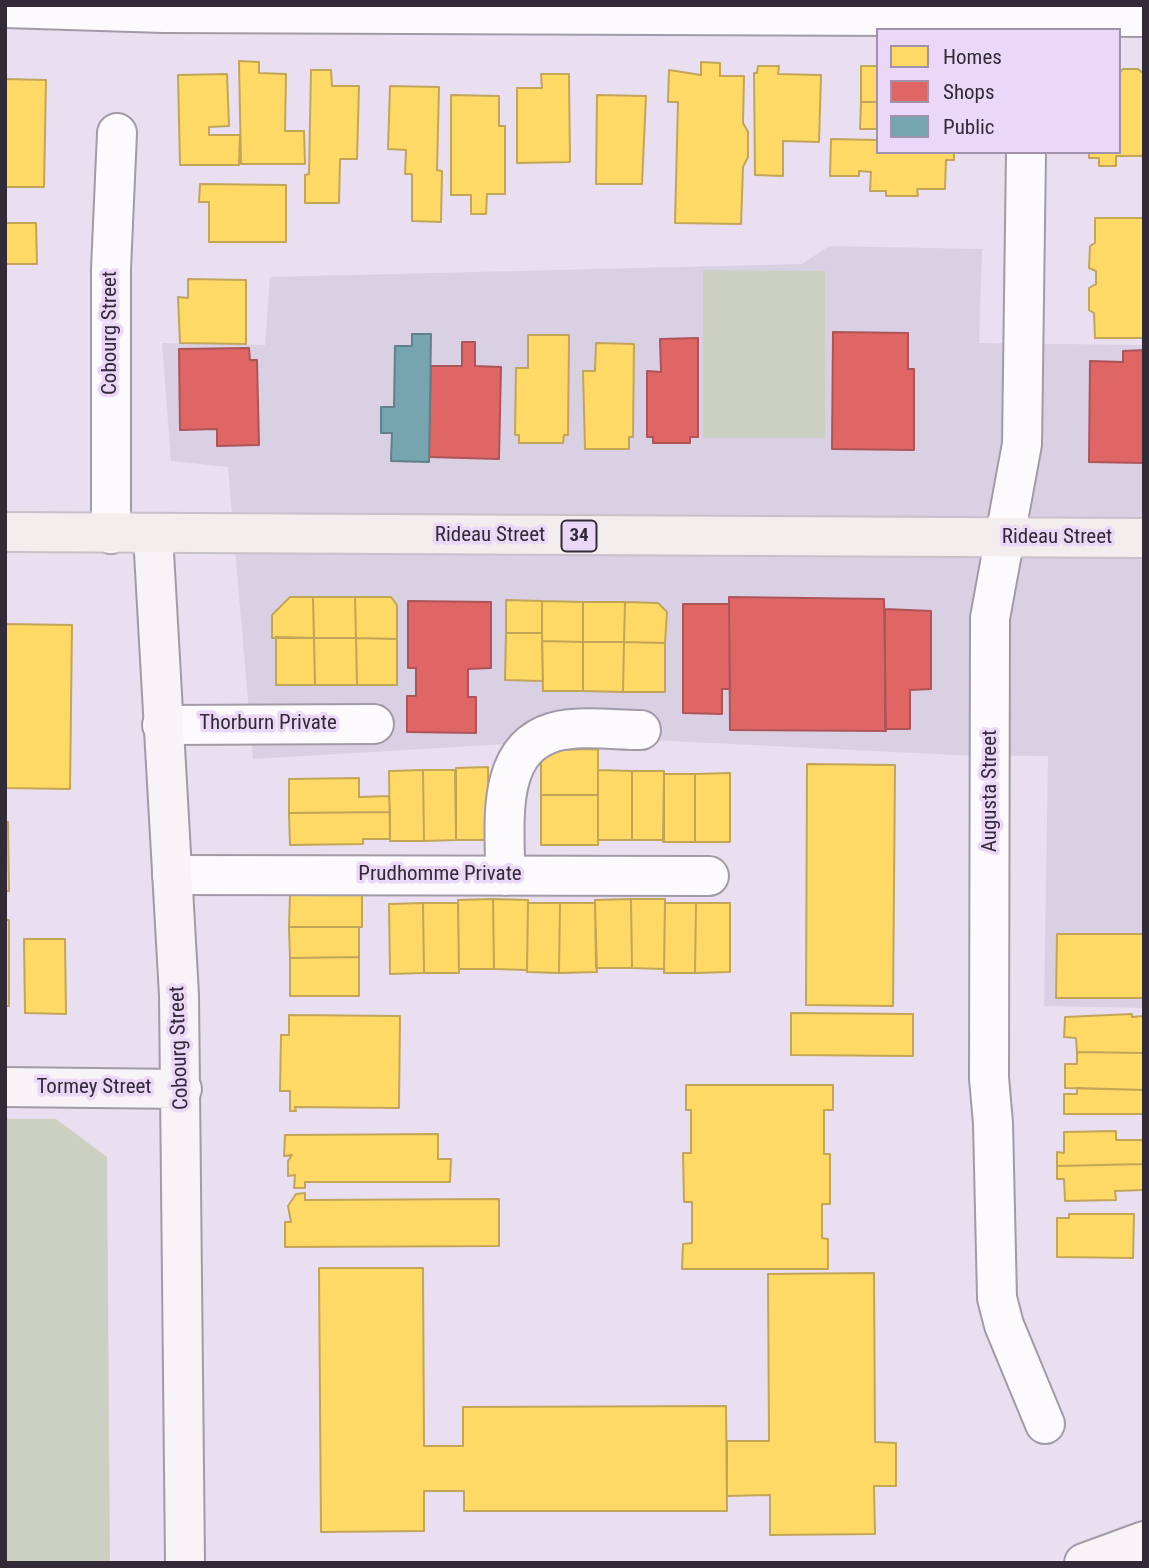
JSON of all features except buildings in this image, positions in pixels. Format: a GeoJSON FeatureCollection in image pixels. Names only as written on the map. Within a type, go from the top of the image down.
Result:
{"type":"FeatureCollection","features":[{"type":"Feature","properties":{"kind":"main road","name":"Rideau Street"},"geometry":{"type":"LineString","coordinates":[[5,532],[153,535],[1144,538]]}},
{"type":"Feature","properties":{"kind":"street"},"geometry":{"type":"LineString","coordinates":[[5,8],[1144,17]]}},
{"type":"Feature","properties":{"kind":"street","name":"Cobourg Street"},"geometry":{"type":"LineString","coordinates":[[111,534],[111,269],[117,133]]}},
{"type":"Feature","properties":{"kind":"street","name":"Augusta Street"},"geometry":{"type":"LineString","coordinates":[[1026,154],[1022,444],[990,618],[989,1078],[993,1123],[997,1298],[1004,1325],[1045,1424]]}},
{"type":"Feature","properties":{"kind":"street","name":"Cobourg Street"},"geometry":{"type":"LineString","coordinates":[[153,535],[182,1089],[184,1563]]}},
{"type":"Feature","properties":{"kind":"street","name":"Thorburn Private"},"geometry":{"type":"LineString","coordinates":[[162,725],[374,724]]}},
{"type":"Feature","properties":{"kind":"street"},"geometry":{"type":"LineString","coordinates":[[505,876],[509,776],[527,749],[555,731],[641,730]]}},
{"type":"Feature","properties":{"kind":"street","name":"Prudhomme Private"},"geometry":{"type":"LineString","coordinates":[[172,875],[709,876]]}},
{"type":"Feature","properties":{"kind":"street","name":"Tormey Street"},"geometry":{"type":"LineString","coordinates":[[5,1087],[182,1089]]}},
{"type":"Feature","properties":{"kind":"street"},"geometry":{"type":"LineString","coordinates":[[1084,1563],[1144,1541]]}},
{"type":"Feature","properties":{"kind":"shaded area"},"geometry":{"type":"Polygon","coordinates":[[[829,246],[982,249],[979,343],[1144,345],[1144,1008],[1044,1006],[1048,756],[955,755],[609,738],[253,759],[228,467],[171,461],[162,343],[265,345],[270,277],[802,264],[829,246]]]}},
{"type":"Feature","properties":{"kind":"shaded area"},"geometry":{"type":"Polygon","coordinates":[[[703,270],[825,271],[825,438],[703,438],[703,270]]]}},
{"type":"Feature","properties":{"kind":"shaded area"},"geometry":{"type":"Polygon","coordinates":[[[5,1119],[56,1119],[107,1157],[110,1563],[5,1563],[5,1119]]]}}]}
